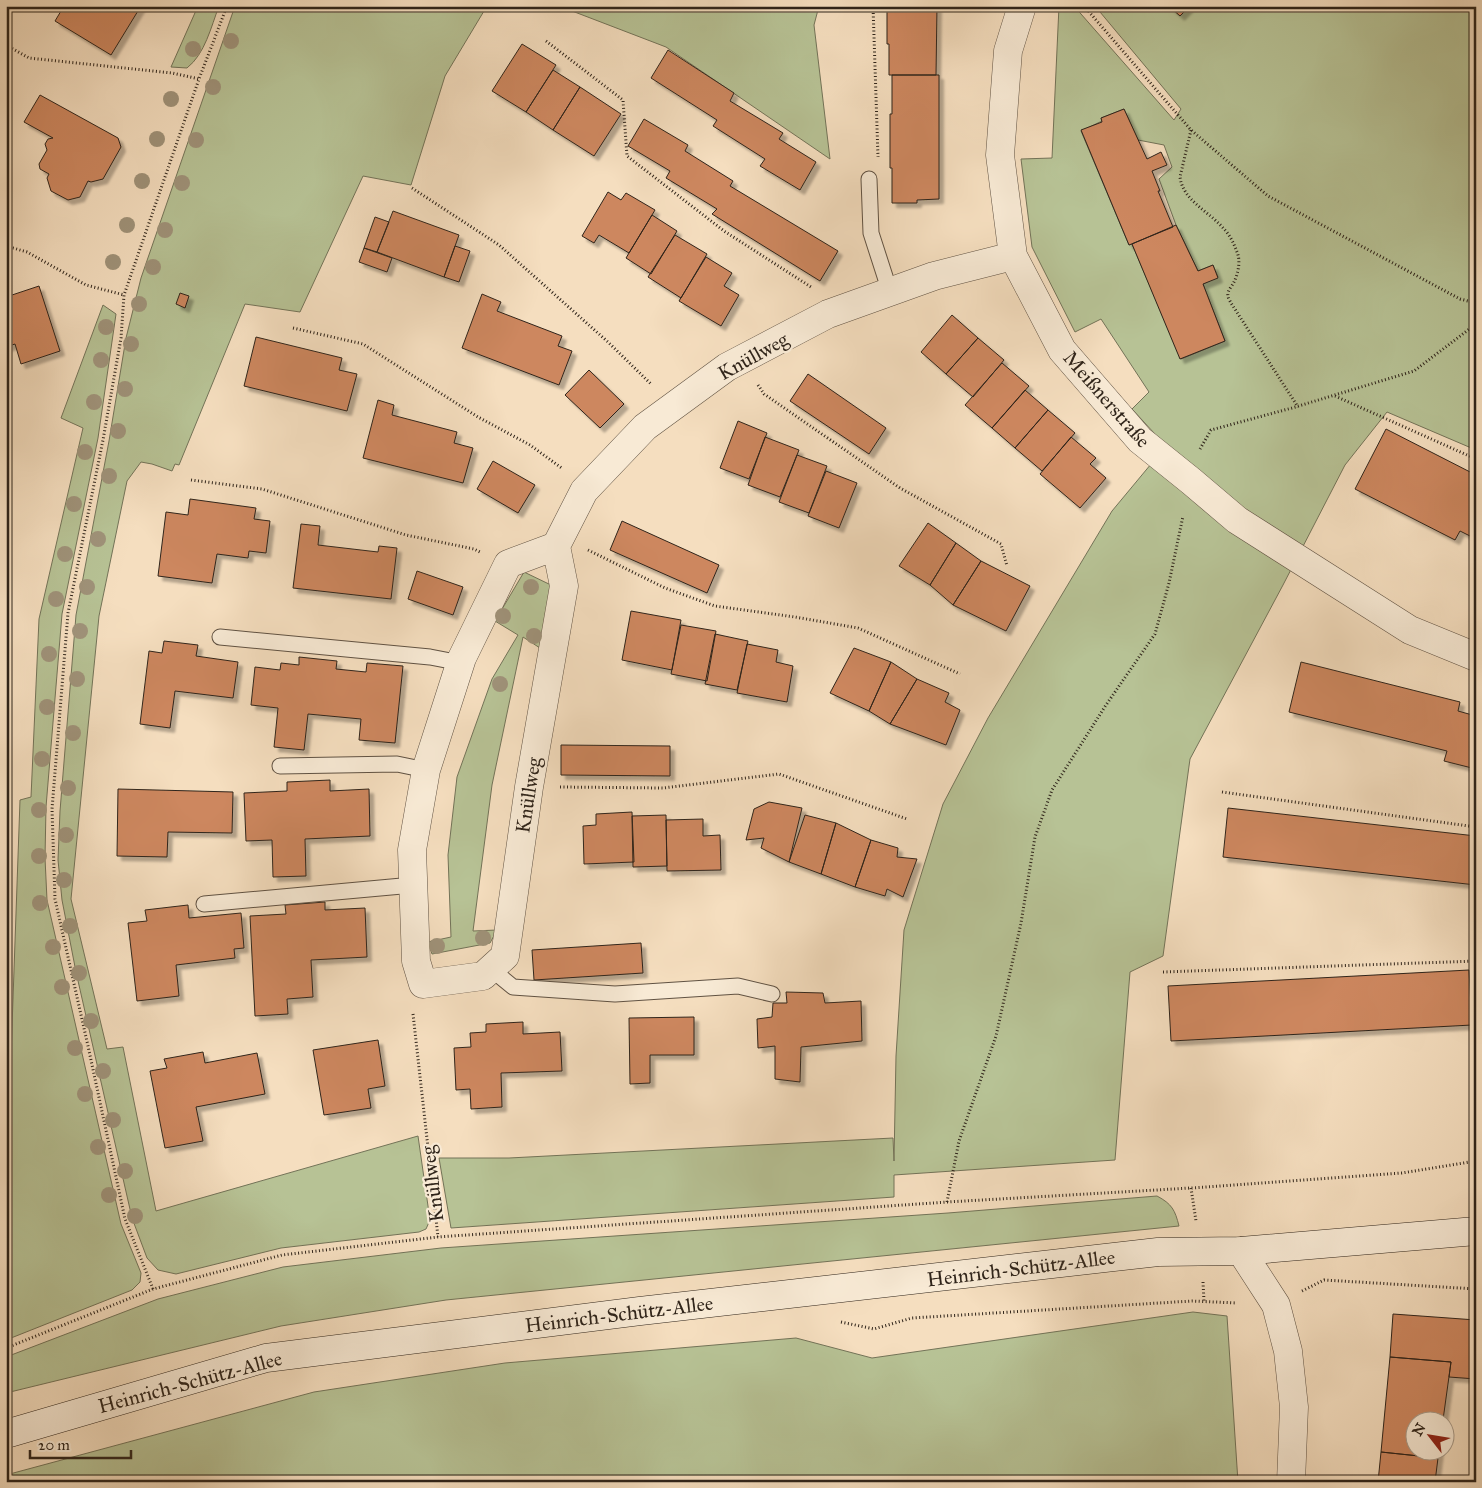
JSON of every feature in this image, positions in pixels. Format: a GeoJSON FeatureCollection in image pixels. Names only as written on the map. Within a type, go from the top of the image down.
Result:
{"type":"FeatureCollection","features":[{"type":"Feature","properties":{"kind":"street","name":"Meißnerstraße"},"geometry":{"type":"LineString","coordinates":[[1022,6],[1008,51],[1000,155],[1013,256],[1062,350],[1140,440],[1237,520],[1410,630],[1476,656]]}},
{"type":"Feature","properties":{"kind":"street","name":"Knüllweg"},"geometry":{"type":"LineString","coordinates":[[423,984],[482,976],[505,956],[529,786],[564,586],[558,542],[588,486],[645,427],[727,367],[828,314],[934,276],[1013,256]]}},
{"type":"Feature","properties":{"kind":"street"},"geometry":{"type":"LineString","coordinates":[[423,984],[416,961],[412,850],[426,770],[461,663],[508,564],[558,542]]}},
{"type":"Feature","properties":{"kind":"street","name":"Heinrich-Schütz-Allee"},"geometry":{"type":"LineString","coordinates":[[6,1434],[266,1358],[640,1311],[1158,1252],[1241,1251],[1476,1231]]}},
{"type":"Feature","properties":{"kind":"street"},"geometry":{"type":"LineString","coordinates":[[1241,1251],[1276,1305],[1288,1351],[1294,1407],[1291,1482]]}},
{"type":"Feature","properties":{"kind":"lane"},"geometry":{"type":"LineString","coordinates":[[868,179],[871,233],[890,292]]}},
{"type":"Feature","properties":{"kind":"lane"},"geometry":{"type":"LineString","coordinates":[[220,637],[430,657],[461,663]]}},
{"type":"Feature","properties":{"kind":"lane"},"geometry":{"type":"LineString","coordinates":[[280,766],[397,764],[426,770]]}},
{"type":"Feature","properties":{"kind":"lane"},"geometry":{"type":"LineString","coordinates":[[204,904],[413,885]]}},
{"type":"Feature","properties":{"kind":"lane"},"geometry":{"type":"LineString","coordinates":[[490,969],[513,987],[615,994],[738,986],[772,994]]}},
{"type":"Feature","properties":{"kind":"path"},"geometry":{"type":"LineString","coordinates":[[152,1289],[125,1220],[55,899],[52,819],[68,614],[103,440],[120,338],[124,295],[199,79],[227,6]]}},
{"type":"Feature","properties":{"kind":"path"},"geometry":{"type":"LineString","coordinates":[[868,179],[879,179],[873,6]]}},
{"type":"Feature","properties":{"kind":"path"},"geometry":{"type":"LineString","coordinates":[[1084,6],[1191,130],[1268,196],[1460,299],[1476,303]]}},
{"type":"Feature","properties":{"kind":"path"},"geometry":{"type":"LineString","coordinates":[[546,41],[623,100],[627,156],[724,231],[820,293],[841,310]]}},
{"type":"Feature","properties":{"kind":"path"},"geometry":{"type":"LineString","coordinates":[[6,45],[29,58],[172,73],[199,79]]}},
{"type":"Feature","properties":{"kind":"path"},"geometry":{"type":"LineString","coordinates":[[1191,130],[1180,177],[1181,185],[1185,193],[1224,229],[1230,238],[1238,255],[1239,262],[1235,279],[1228,291],[1228,296],[1298,407]]}},
{"type":"Feature","properties":{"kind":"path"},"geometry":{"type":"LineString","coordinates":[[412,188],[499,245],[608,342],[674,406]]}},
{"type":"Feature","properties":{"kind":"path"},"geometry":{"type":"LineString","coordinates":[[6,246],[27,252],[86,285],[124,295]]}},
{"type":"Feature","properties":{"kind":"path"},"geometry":{"type":"LineString","coordinates":[[947,1202],[959,1141],[996,1036],[1022,923],[1035,837],[1052,790],[1106,705],[1155,634],[1169,583],[1191,481],[1200,449],[1211,430],[1298,407],[1414,371],[1476,324]]}},
{"type":"Feature","properties":{"kind":"path"},"geometry":{"type":"LineString","coordinates":[[293,328],[363,344],[478,417],[530,445],[588,486]]}},
{"type":"Feature","properties":{"kind":"path"},"geometry":{"type":"LineString","coordinates":[[741,360],[764,394],[900,488],[1001,544],[1007,566]]}},
{"type":"Feature","properties":{"kind":"path"},"geometry":{"type":"LineString","coordinates":[[1334,396],[1476,459]]}},
{"type":"Feature","properties":{"kind":"path"},"geometry":{"type":"LineString","coordinates":[[191,480],[262,489],[406,535],[474,549],[508,564]]}},
{"type":"Feature","properties":{"kind":"path"},"geometry":{"type":"LineString","coordinates":[[558,542],[665,588],[715,606],[858,628],[960,674]]}},
{"type":"Feature","properties":{"kind":"path"},"geometry":{"type":"LineString","coordinates":[[529,786],[663,788],[779,774],[907,819]]}},
{"type":"Feature","properties":{"kind":"path"},"geometry":{"type":"LineString","coordinates":[[1222,792],[1476,827]]}},
{"type":"Feature","properties":{"kind":"path"},"geometry":{"type":"LineString","coordinates":[[1163,972],[1476,961]]}},
{"type":"Feature","properties":{"kind":"path","name":"Knüllweg"},"geometry":{"type":"LineString","coordinates":[[423,984],[413,1006],[438,1237]]}},
{"type":"Feature","properties":{"kind":"path"},"geometry":{"type":"LineString","coordinates":[[6,1348],[152,1289],[282,1255],[438,1237],[947,1202],[1191,1188],[1392,1173],[1476,1161]]}},
{"type":"Feature","properties":{"kind":"path"},"geometry":{"type":"LineString","coordinates":[[837,1320],[874,1329],[912,1318],[1192,1301],[1276,1305],[1324,1280],[1476,1289]]}},
{"type":"Feature","properties":{"kind":"green space"},"geometry":{"type":"Polygon","coordinates":[[[198,6],[219,6],[207,40],[187,68],[171,67],[198,6]]]}},
{"type":"Feature","properties":{"kind":"green space"},"geometry":{"type":"Polygon","coordinates":[[[235,6],[487,6],[445,76],[411,185],[363,176],[300,312],[245,304],[179,465],[175,464],[172,471],[141,462],[127,481],[99,616],[71,899],[107,1049],[123,1047],[156,1211],[418,1136],[430,1220],[426,1229],[419,1232],[281,1248],[176,1274],[158,1270],[147,1258],[132,1218],[76,972],[62,900],[58,860],[60,811],[76,615],[109,441],[126,338],[141,278],[235,6]]]}},
{"type":"Feature","properties":{"kind":"green space"},"geometry":{"type":"Polygon","coordinates":[[[559,6],[819,6],[814,25],[830,159],[666,47],[559,6]]]}},
{"type":"Feature","properties":{"kind":"green space"},"geometry":{"type":"Polygon","coordinates":[[[1059,6],[1074,6],[1174,120],[1181,109],[1095,6],[1169,6],[1180,16],[1190,6],[1476,6],[1476,450],[1387,412],[1345,465],[1190,759],[1163,956],[1130,972],[1115,1160],[894,1175],[894,1197],[451,1228],[439,1158],[509,1158],[893,1138],[894,1161],[896,1056],[904,930],[943,804],[988,718],[1112,511],[1166,446],[1132,409],[1149,392],[1101,319],[1075,332],[1032,247],[1021,159],[1052,158],[1059,6]],[[1124,109],[1101,118],[1102,121],[1081,131],[1129,245],[1132,244],[1181,359],[1225,341],[1203,284],[1218,277],[1213,265],[1198,271],[1176,225],[1159,179],[1172,167],[1164,145],[1138,140],[1124,109]]]}},
{"type":"Feature","properties":{"kind":"green space"},"geometry":{"type":"Polygon","coordinates":[[[103,305],[116,314],[98,438],[62,614],[46,807],[45,858],[47,900],[121,1224],[141,1273],[140,1282],[132,1290],[6,1340],[6,1198],[20,800],[31,797],[39,619],[83,428],[61,418],[103,305]]]}},
{"type":"Feature","properties":{"kind":"green space"},"geometry":{"type":"Polygon","coordinates":[[[524,572],[553,586],[540,648],[523,637],[492,785],[473,931],[497,930],[490,943],[432,954],[428,942],[451,937],[448,855],[457,777],[492,679],[518,635],[495,621],[524,572]]]}},
{"type":"Feature","properties":{"kind":"green space"},"geometry":{"type":"Polygon","coordinates":[[[1157,1196],[1172,1208],[1179,1226],[446,1300],[281,1326],[6,1393],[6,1357],[158,1299],[283,1267],[441,1248],[948,1213],[1157,1196]]]}},
{"type":"Feature","properties":{"kind":"green space"},"geometry":{"type":"Polygon","coordinates":[[[1193,1312],[1227,1316],[1238,1482],[6,1482],[6,1475],[314,1392],[505,1363],[796,1338],[872,1358],[1193,1312]]]}},
{"type":"Feature","properties":{"kind":"building"},"geometry":{"type":"Polygon","coordinates":[[[64,6],[141,6],[111,55],[55,21],[64,6]]]}},
{"type":"Feature","properties":{"kind":"building"},"geometry":{"type":"Polygon","coordinates":[[[887,6],[937,6],[936,75],[889,75],[887,6]]]}},
{"type":"Feature","properties":{"kind":"building"},"geometry":{"type":"Polygon","coordinates":[[[1169,6],[1190,6],[1180,16],[1169,6]]]}},
{"type":"Feature","properties":{"kind":"building"},"geometry":{"type":"Polygon","coordinates":[[[522,44],[556,65],[526,112],[492,91],[522,44]]]}},
{"type":"Feature","properties":{"kind":"building"},"geometry":{"type":"Polygon","coordinates":[[[668,50],[734,93],[730,101],[783,133],[779,139],[816,162],[800,190],[760,166],[765,159],[713,126],[717,120],[651,78],[668,50]]]}},
{"type":"Feature","properties":{"kind":"building"},"geometry":{"type":"Polygon","coordinates":[[[553,70],[580,87],[553,130],[526,112],[553,70]]]}},
{"type":"Feature","properties":{"kind":"building"},"geometry":{"type":"Polygon","coordinates":[[[892,75],[939,75],[939,199],[917,200],[917,203],[892,203],[890,114],[892,114],[892,75]]]}},
{"type":"Feature","properties":{"kind":"building"},"geometry":{"type":"Polygon","coordinates":[[[580,87],[621,114],[594,156],[553,130],[580,87]]]}},
{"type":"Feature","properties":{"kind":"building"},"geometry":{"type":"Polygon","coordinates":[[[40,95],[118,138],[121,147],[103,179],[88,181],[80,197],[68,200],[51,191],[47,178],[49,174],[40,169],[39,164],[47,150],[45,144],[48,139],[53,138],[24,122],[40,95]]]}},
{"type":"Feature","properties":{"kind":"building"},"geometry":{"type":"Polygon","coordinates":[[[1124,109],[1147,159],[1161,152],[1167,165],[1152,171],[1173,227],[1129,245],[1081,130],[1102,122],[1101,118],[1124,109]]]}},
{"type":"Feature","properties":{"kind":"building"},"geometry":{"type":"Polygon","coordinates":[[[644,119],[688,145],[685,151],[733,181],[730,186],[838,251],[820,281],[712,214],[717,209],[666,178],[670,171],[628,146],[644,119]]]}},
{"type":"Feature","properties":{"kind":"building"},"geometry":{"type":"Polygon","coordinates":[[[608,192],[621,200],[626,193],[655,210],[629,253],[599,235],[594,243],[582,236],[608,192]]]}},
{"type":"Feature","properties":{"kind":"building"},"geometry":{"type":"Polygon","coordinates":[[[393,211],[459,235],[444,277],[377,252],[393,211]]]}},
{"type":"Feature","properties":{"kind":"building"},"geometry":{"type":"Polygon","coordinates":[[[652,215],[677,231],[651,274],[626,258],[652,215]]]}},
{"type":"Feature","properties":{"kind":"building"},"geometry":{"type":"Polygon","coordinates":[[[375,217],[389,222],[377,252],[364,248],[375,217]]]}},
{"type":"Feature","properties":{"kind":"building"},"geometry":{"type":"Polygon","coordinates":[[[1176,225],[1198,271],[1213,265],[1218,278],[1203,284],[1225,341],[1180,359],[1132,244],[1176,225]]]}},
{"type":"Feature","properties":{"kind":"building"},"geometry":{"type":"Polygon","coordinates":[[[675,235],[707,254],[681,298],[648,277],[675,235]]]}},
{"type":"Feature","properties":{"kind":"building"},"geometry":{"type":"Polygon","coordinates":[[[455,246],[470,251],[459,282],[444,277],[455,246]]]}},
{"type":"Feature","properties":{"kind":"building"},"geometry":{"type":"Polygon","coordinates":[[[364,248],[392,258],[387,272],[359,262],[364,248]]]}},
{"type":"Feature","properties":{"kind":"building"},"geometry":{"type":"Polygon","coordinates":[[[706,257],[732,273],[724,286],[739,295],[721,326],[679,301],[706,257]]]}},
{"type":"Feature","properties":{"kind":"building"},"geometry":{"type":"Polygon","coordinates":[[[39,286],[60,351],[21,364],[15,344],[6,347],[6,297],[39,286]]]}},
{"type":"Feature","properties":{"kind":"building"},"geometry":{"type":"Polygon","coordinates":[[[180,293],[189,296],[185,308],[176,304],[180,293]]]}},
{"type":"Feature","properties":{"kind":"building"},"geometry":{"type":"Polygon","coordinates":[[[482,294],[501,302],[497,311],[562,336],[558,346],[572,351],[559,385],[462,348],[482,294]]]}},
{"type":"Feature","properties":{"kind":"building"},"geometry":{"type":"Polygon","coordinates":[[[952,315],[978,338],[946,374],[921,352],[952,315]]]}},
{"type":"Feature","properties":{"kind":"building"},"geometry":{"type":"Polygon","coordinates":[[[256,337],[342,358],[339,370],[357,374],[347,411],[244,386],[256,337]]]}},
{"type":"Feature","properties":{"kind":"building"},"geometry":{"type":"Polygon","coordinates":[[[978,338],[1004,360],[973,397],[946,374],[978,338]]]}},
{"type":"Feature","properties":{"kind":"building"},"geometry":{"type":"Polygon","coordinates":[[[1002,363],[1029,386],[992,428],[965,405],[1002,363]]]}},
{"type":"Feature","properties":{"kind":"building"},"geometry":{"type":"Polygon","coordinates":[[[589,370],[624,404],[600,428],[565,395],[589,370]]]}},
{"type":"Feature","properties":{"kind":"building"},"geometry":{"type":"Polygon","coordinates":[[[808,374],[886,428],[869,454],[790,401],[808,374]]]}},
{"type":"Feature","properties":{"kind":"building"},"geometry":{"type":"Polygon","coordinates":[[[1025,390],[1048,410],[1015,448],[992,428],[1025,390]]]}},
{"type":"Feature","properties":{"kind":"building"},"geometry":{"type":"Polygon","coordinates":[[[378,400],[394,405],[392,415],[457,432],[454,443],[473,448],[463,483],[363,458],[378,400]]]}},
{"type":"Feature","properties":{"kind":"building"},"geometry":{"type":"Polygon","coordinates":[[[1048,410],[1075,433],[1042,471],[1015,448],[1048,410]]]}},
{"type":"Feature","properties":{"kind":"building"},"geometry":{"type":"Polygon","coordinates":[[[738,421],[767,433],[749,479],[720,468],[738,421]]]}},
{"type":"Feature","properties":{"kind":"building"},"geometry":{"type":"Polygon","coordinates":[[[1386,429],[1476,475],[1476,539],[1460,531],[1455,540],[1355,489],[1386,429]]]}},
{"type":"Feature","properties":{"kind":"building"},"geometry":{"type":"Polygon","coordinates":[[[765,437],[799,450],[780,497],[748,485],[765,437]]]}},
{"type":"Feature","properties":{"kind":"building"},"geometry":{"type":"Polygon","coordinates":[[[1071,437],[1096,458],[1090,464],[1106,478],[1080,508],[1040,474],[1071,437]]]}},
{"type":"Feature","properties":{"kind":"building"},"geometry":{"type":"Polygon","coordinates":[[[797,455],[827,466],[809,513],[779,502],[797,455]]]}},
{"type":"Feature","properties":{"kind":"building"},"geometry":{"type":"Polygon","coordinates":[[[493,461],[535,485],[518,513],[477,489],[493,461]]]}},
{"type":"Feature","properties":{"kind":"building"},"geometry":{"type":"Polygon","coordinates":[[[826,471],[857,483],[839,528],[808,516],[826,471]]]}},
{"type":"Feature","properties":{"kind":"building"},"geometry":{"type":"Polygon","coordinates":[[[190,499],[256,508],[254,519],[270,521],[266,553],[249,551],[248,558],[217,554],[212,583],[158,576],[166,512],[188,515],[190,499]]]}},
{"type":"Feature","properties":{"kind":"building"},"geometry":{"type":"Polygon","coordinates":[[[622,521],[719,565],[707,593],[610,550],[622,521]]]}},
{"type":"Feature","properties":{"kind":"building"},"geometry":{"type":"Polygon","coordinates":[[[928,523],[956,543],[930,585],[899,566],[928,523]]]}},
{"type":"Feature","properties":{"kind":"building"},"geometry":{"type":"Polygon","coordinates":[[[301,524],[320,526],[318,545],[378,552],[379,546],[397,548],[391,599],[293,588],[301,524]]]}},
{"type":"Feature","properties":{"kind":"building"},"geometry":{"type":"Polygon","coordinates":[[[956,543],[981,561],[953,605],[930,585],[956,543]]]}},
{"type":"Feature","properties":{"kind":"building"},"geometry":{"type":"Polygon","coordinates":[[[981,561],[1030,586],[1006,631],[953,605],[981,561]]]}},
{"type":"Feature","properties":{"kind":"building"},"geometry":{"type":"Polygon","coordinates":[[[417,571],[463,587],[453,615],[408,599],[417,571]]]}},
{"type":"Feature","properties":{"kind":"building"},"geometry":{"type":"Polygon","coordinates":[[[631,611],[681,620],[672,670],[622,660],[631,611]]]}},
{"type":"Feature","properties":{"kind":"building"},"geometry":{"type":"Polygon","coordinates":[[[681,625],[716,631],[707,681],[671,674],[681,625]]]}},
{"type":"Feature","properties":{"kind":"building"},"geometry":{"type":"Polygon","coordinates":[[[715,634],[748,641],[737,690],[705,684],[715,634]]]}},
{"type":"Feature","properties":{"kind":"building"},"geometry":{"type":"Polygon","coordinates":[[[164,641],[198,645],[196,656],[238,662],[233,698],[175,691],[170,728],[140,724],[149,651],[162,653],[164,641]]]}},
{"type":"Feature","properties":{"kind":"building"},"geometry":{"type":"Polygon","coordinates":[[[747,644],[778,650],[776,662],[793,666],[787,702],[737,693],[747,644]]]}},
{"type":"Feature","properties":{"kind":"building"},"geometry":{"type":"Polygon","coordinates":[[[854,648],[891,662],[869,711],[830,693],[854,648]]]}},
{"type":"Feature","properties":{"kind":"building"},"geometry":{"type":"Polygon","coordinates":[[[299,657],[337,661],[336,669],[366,672],[367,663],[403,666],[395,743],[359,740],[361,719],[308,714],[304,750],[274,747],[278,708],[251,705],[255,667],[280,670],[281,663],[299,665],[299,657]]]}},
{"type":"Feature","properties":{"kind":"building"},"geometry":{"type":"Polygon","coordinates":[[[891,662],[917,679],[890,724],[869,711],[891,662]]]}},
{"type":"Feature","properties":{"kind":"building"},"geometry":{"type":"Polygon","coordinates":[[[1301,662],[1460,702],[1458,711],[1476,716],[1476,769],[1444,761],[1447,751],[1289,712],[1301,662]]]}},
{"type":"Feature","properties":{"kind":"building"},"geometry":{"type":"Polygon","coordinates":[[[917,679],[949,693],[945,702],[960,710],[946,745],[890,724],[917,679]]]}},
{"type":"Feature","properties":{"kind":"building"},"geometry":{"type":"Polygon","coordinates":[[[561,745],[670,746],[670,776],[561,775],[561,745]]]}},
{"type":"Feature","properties":{"kind":"building"},"geometry":{"type":"Polygon","coordinates":[[[330,780],[330,791],[369,789],[370,836],[305,839],[306,876],[273,877],[272,840],[246,841],[244,793],[287,791],[287,782],[330,780]]]}},
{"type":"Feature","properties":{"kind":"building"},"geometry":{"type":"Polygon","coordinates":[[[118,789],[233,792],[232,833],[168,832],[167,857],[117,856],[118,789]]]}},
{"type":"Feature","properties":{"kind":"building"},"geometry":{"type":"Polygon","coordinates":[[[769,802],[802,808],[789,862],[761,848],[764,838],[746,840],[754,809],[769,802]]]}},
{"type":"Feature","properties":{"kind":"building"},"geometry":{"type":"Polygon","coordinates":[[[1228,808],[1476,836],[1476,885],[1223,857],[1228,808]]]}},
{"type":"Feature","properties":{"kind":"building"},"geometry":{"type":"Polygon","coordinates":[[[632,812],[634,862],[584,864],[583,826],[596,825],[596,814],[632,812]]]}},
{"type":"Feature","properties":{"kind":"building"},"geometry":{"type":"Polygon","coordinates":[[[666,815],[667,866],[633,867],[632,816],[666,815]]]}},
{"type":"Feature","properties":{"kind":"building"},"geometry":{"type":"Polygon","coordinates":[[[805,815],[836,823],[821,874],[789,862],[805,815]]]}},
{"type":"Feature","properties":{"kind":"building"},"geometry":{"type":"Polygon","coordinates":[[[703,819],[703,836],[720,835],[721,870],[667,871],[666,820],[703,819]]]}},
{"type":"Feature","properties":{"kind":"building"},"geometry":{"type":"Polygon","coordinates":[[[836,823],[871,840],[855,887],[821,874],[836,823]]]}},
{"type":"Feature","properties":{"kind":"building"},"geometry":{"type":"Polygon","coordinates":[[[871,840],[898,848],[897,857],[917,859],[903,897],[887,889],[885,896],[855,887],[871,840]]]}},
{"type":"Feature","properties":{"kind":"building"},"geometry":{"type":"Polygon","coordinates":[[[325,902],[325,910],[365,908],[367,957],[311,960],[313,997],[287,999],[288,1014],[255,1016],[250,916],[286,914],[285,905],[325,902]]]}},
{"type":"Feature","properties":{"kind":"building"},"geometry":{"type":"Polygon","coordinates":[[[188,905],[189,918],[241,913],[244,948],[234,949],[235,958],[176,965],[179,996],[137,1001],[128,923],[147,921],[145,910],[188,905]]]}},
{"type":"Feature","properties":{"kind":"building"},"geometry":{"type":"Polygon","coordinates":[[[641,943],[643,973],[534,980],[532,950],[641,943]]]}},
{"type":"Feature","properties":{"kind":"building"},"geometry":{"type":"Polygon","coordinates":[[[1469,970],[1472,1025],[1171,1041],[1168,986],[1469,970]]]}},
{"type":"Feature","properties":{"kind":"building"},"geometry":{"type":"Polygon","coordinates":[[[786,992],[823,993],[825,1003],[861,1001],[862,1041],[801,1047],[800,1082],[775,1079],[775,1046],[758,1048],[757,1019],[772,1017],[773,1003],[787,1003],[786,992]]]}},
{"type":"Feature","properties":{"kind":"building"},"geometry":{"type":"Polygon","coordinates":[[[694,1017],[694,1055],[650,1055],[650,1083],[630,1084],[629,1018],[694,1017]]]}},
{"type":"Feature","properties":{"kind":"building"},"geometry":{"type":"Polygon","coordinates":[[[523,1022],[523,1034],[560,1032],[562,1071],[501,1073],[502,1107],[471,1109],[470,1089],[456,1090],[454,1048],[471,1047],[470,1033],[486,1032],[486,1024],[523,1022]]]}},
{"type":"Feature","properties":{"kind":"building"},"geometry":{"type":"Polygon","coordinates":[[[378,1040],[385,1086],[368,1089],[371,1108],[324,1115],[313,1050],[378,1040]]]}},
{"type":"Feature","properties":{"kind":"building"},"geometry":{"type":"Polygon","coordinates":[[[203,1052],[205,1063],[257,1053],[265,1094],[196,1107],[203,1141],[165,1148],[150,1071],[167,1068],[164,1059],[203,1052]]]}},
{"type":"Feature","properties":{"kind":"building"},"geometry":{"type":"Polygon","coordinates":[[[1393,1314],[1476,1320],[1476,1379],[1449,1377],[1451,1362],[1390,1357],[1393,1314]]]}},
{"type":"Feature","properties":{"kind":"building"},"geometry":{"type":"Polygon","coordinates":[[[1390,1357],[1451,1362],[1444,1410],[1404,1410],[1404,1454],[1381,1452],[1390,1357]]]}},
{"type":"Feature","properties":{"kind":"building"},"geometry":{"type":"Polygon","coordinates":[[[1381,1452],[1404,1454],[1404,1460],[1438,1460],[1435,1482],[1378,1482],[1381,1452]]]}}]}
